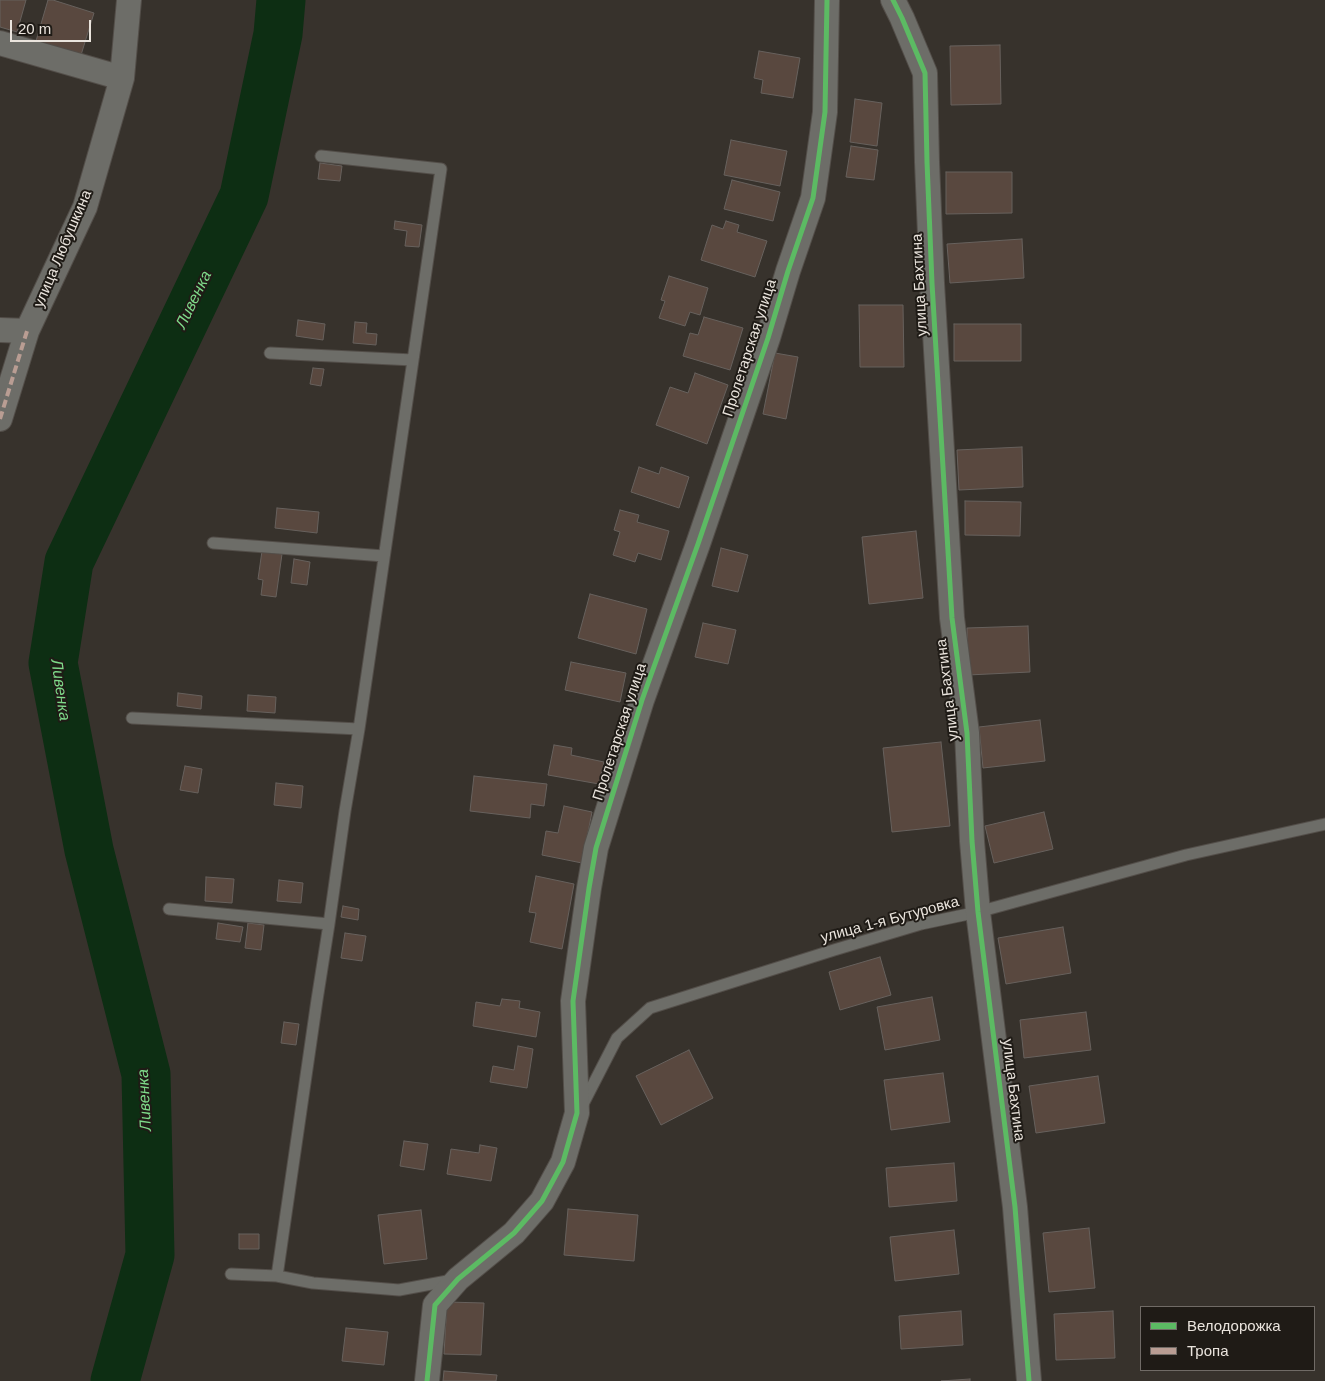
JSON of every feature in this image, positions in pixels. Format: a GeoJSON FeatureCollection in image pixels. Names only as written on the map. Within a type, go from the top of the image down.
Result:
{"type":"FeatureCollection","features":[{"type":"Feature","properties":{"kind":"street","name":"улица Любушкина"},"geometry":{"type":"LineString","coordinates":[[0,419],[28,331],[85,207],[122,78],[129,0]]}},
{"type":"Feature","properties":{"kind":"street","name":"Пролетарская улица"},"geometry":{"type":"LineString","coordinates":[[428,1381],[435,1305],[458,1279],[514,1233],[542,1201],[563,1162],[577,1114],[573,1001],[596,848],[642,700],[698,544],[813,198],[826,112],[827,0]]}},
{"type":"Feature","properties":{"kind":"street","name":"улица Бахтина"},"geometry":{"type":"LineString","coordinates":[[893,0],[926,73],[927,162],[932,283],[952,618],[967,733],[972,841],[978,912],[1015,1208],[1029,1381]]}},
{"type":"Feature","properties":{"kind":"street"},"geometry":{"type":"LineString","coordinates":[[0,43],[122,78]]}},
{"type":"Feature","properties":{"kind":"street"},"geometry":{"type":"LineString","coordinates":[[0,330],[28,331]]}},
{"type":"Feature","properties":{"kind":"lane"},"geometry":{"type":"LineString","coordinates":[[277,1276],[315,1009],[359,728],[441,169],[321,156]]}},
{"type":"Feature","properties":{"kind":"lane"},"geometry":{"type":"LineString","coordinates":[[270,353],[413,360]]}},
{"type":"Feature","properties":{"kind":"lane"},"geometry":{"type":"LineString","coordinates":[[213,542],[384,556]]}},
{"type":"Feature","properties":{"kind":"lane"},"geometry":{"type":"LineString","coordinates":[[132,718],[359,728]]}},
{"type":"Feature","properties":{"kind":"lane","name":"улица 1-я Бутуровка"},"geometry":{"type":"LineString","coordinates":[[577,1114],[584,1105],[616,1038],[650,1008],[912,927],[978,912],[1186,854],[1325,824]]}},
{"type":"Feature","properties":{"kind":"lane"},"geometry":{"type":"LineString","coordinates":[[169,908],[329,924]]}},
{"type":"Feature","properties":{"kind":"lane"},"geometry":{"type":"LineString","coordinates":[[231,1274],[277,1276],[313,1283],[399,1290],[458,1279]]}},
{"type":"Feature","properties":{"kind":"building"},"geometry":{"type":"Polygon","coordinates":[[[0,0],[26,0],[17,32],[0,27],[0,0]]]}},
{"type":"Feature","properties":{"kind":"building"},"geometry":{"type":"Polygon","coordinates":[[[48,0],[94,13],[81,55],[36,41],[48,0]]]}},
{"type":"Feature","properties":{"kind":"building"},"geometry":{"type":"Polygon","coordinates":[[[1000,45],[1001,104],[951,105],[950,46],[1000,45]]]}},
{"type":"Feature","properties":{"kind":"building"},"geometry":{"type":"Polygon","coordinates":[[[759,51],[800,58],[793,98],[761,93],[763,80],[754,78],[759,51]]]}},
{"type":"Feature","properties":{"kind":"building"},"geometry":{"type":"Polygon","coordinates":[[[855,99],[882,103],[877,146],[850,142],[855,99]]]}},
{"type":"Feature","properties":{"kind":"building"},"geometry":{"type":"Polygon","coordinates":[[[731,140],[787,151],[780,186],[724,175],[731,140]]]}},
{"type":"Feature","properties":{"kind":"building"},"geometry":{"type":"Polygon","coordinates":[[[851,146],[878,150],[874,180],[846,177],[851,146]]]}},
{"type":"Feature","properties":{"kind":"building"},"geometry":{"type":"Polygon","coordinates":[[[320,163],[342,166],[340,181],[318,179],[320,163]]]}},
{"type":"Feature","properties":{"kind":"building"},"geometry":{"type":"Polygon","coordinates":[[[946,172],[1012,172],[1012,213],[946,214],[946,172]]]}},
{"type":"Feature","properties":{"kind":"building"},"geometry":{"type":"Polygon","coordinates":[[[732,180],[780,192],[773,221],[724,209],[732,180]]]}},
{"type":"Feature","properties":{"kind":"building"},"geometry":{"type":"Polygon","coordinates":[[[395,221],[422,225],[419,247],[405,246],[407,231],[394,229],[395,221]]]}},
{"type":"Feature","properties":{"kind":"building"},"geometry":{"type":"Polygon","coordinates":[[[726,221],[739,225],[737,232],[767,241],[755,277],[701,260],[712,225],[723,229],[726,221]]]}},
{"type":"Feature","properties":{"kind":"building"},"geometry":{"type":"Polygon","coordinates":[[[1022,239],[1024,278],[950,283],[947,244],[1022,239]]]}},
{"type":"Feature","properties":{"kind":"building"},"geometry":{"type":"Polygon","coordinates":[[[669,276],[708,288],[700,315],[690,312],[685,326],[659,318],[665,301],[661,300],[669,276]]]}},
{"type":"Feature","properties":{"kind":"building"},"geometry":{"type":"Polygon","coordinates":[[[859,305],[903,305],[904,367],[860,367],[859,305]]]}},
{"type":"Feature","properties":{"kind":"building"},"geometry":{"type":"Polygon","coordinates":[[[704,317],[743,328],[730,370],[683,356],[690,333],[698,335],[704,317]]]}},
{"type":"Feature","properties":{"kind":"building"},"geometry":{"type":"Polygon","coordinates":[[[298,320],[325,324],[323,340],[296,336],[298,320]]]}},
{"type":"Feature","properties":{"kind":"building"},"geometry":{"type":"Polygon","coordinates":[[[355,322],[367,323],[366,333],[377,334],[376,345],[353,343],[355,322]]]}},
{"type":"Feature","properties":{"kind":"building"},"geometry":{"type":"Polygon","coordinates":[[[954,324],[1021,324],[1021,361],[954,361],[954,324]]]}},
{"type":"Feature","properties":{"kind":"building"},"geometry":{"type":"Polygon","coordinates":[[[775,353],[798,357],[786,419],[763,414],[775,353]]]}},
{"type":"Feature","properties":{"kind":"building"},"geometry":{"type":"Polygon","coordinates":[[[313,368],[324,369],[321,386],[310,384],[313,368]]]}},
{"type":"Feature","properties":{"kind":"building"},"geometry":{"type":"Polygon","coordinates":[[[695,373],[728,385],[707,444],[656,425],[670,387],[688,393],[695,373]]]}},
{"type":"Feature","properties":{"kind":"building"},"geometry":{"type":"Polygon","coordinates":[[[1022,447],[1023,487],[959,490],[957,450],[1022,447]]]}},
{"type":"Feature","properties":{"kind":"building"},"geometry":{"type":"Polygon","coordinates":[[[639,467],[659,474],[661,467],[689,477],[679,508],[631,492],[639,467]]]}},
{"type":"Feature","properties":{"kind":"building"},"geometry":{"type":"Polygon","coordinates":[[[965,501],[1021,502],[1020,536],[965,535],[965,501]]]}},
{"type":"Feature","properties":{"kind":"building"},"geometry":{"type":"Polygon","coordinates":[[[277,508],[319,512],[317,533],[275,528],[277,508]]]}},
{"type":"Feature","properties":{"kind":"building"},"geometry":{"type":"Polygon","coordinates":[[[620,510],[639,515],[637,522],[669,531],[661,560],[638,553],[635,562],[613,555],[620,532],[614,530],[620,510]]]}},
{"type":"Feature","properties":{"kind":"building"},"geometry":{"type":"Polygon","coordinates":[[[916,531],[923,598],[869,604],[862,537],[916,531]]]}},
{"type":"Feature","properties":{"kind":"building"},"geometry":{"type":"Polygon","coordinates":[[[721,548],[748,555],[738,592],[712,586],[721,548]]]}},
{"type":"Feature","properties":{"kind":"building"},"geometry":{"type":"Polygon","coordinates":[[[262,551],[282,554],[276,597],[261,595],[263,580],[258,579],[262,551]]]}},
{"type":"Feature","properties":{"kind":"building"},"geometry":{"type":"Polygon","coordinates":[[[294,559],[310,562],[307,585],[291,583],[294,559]]]}},
{"type":"Feature","properties":{"kind":"building"},"geometry":{"type":"Polygon","coordinates":[[[590,594],[647,609],[636,654],[578,638],[590,594]]]}},
{"type":"Feature","properties":{"kind":"building"},"geometry":{"type":"Polygon","coordinates":[[[703,623],[736,630],[728,664],[695,657],[703,623]]]}},
{"type":"Feature","properties":{"kind":"building"},"geometry":{"type":"Polygon","coordinates":[[[1028,626],[1030,672],[968,675],[967,628],[1028,626]]]}},
{"type":"Feature","properties":{"kind":"building"},"geometry":{"type":"Polygon","coordinates":[[[571,662],[626,673],[620,702],[565,690],[571,662]]]}},
{"type":"Feature","properties":{"kind":"building"},"geometry":{"type":"Polygon","coordinates":[[[178,693],[202,696],[201,709],[177,706],[178,693]]]}},
{"type":"Feature","properties":{"kind":"building"},"geometry":{"type":"Polygon","coordinates":[[[248,695],[276,697],[275,713],[247,711],[248,695]]]}},
{"type":"Feature","properties":{"kind":"building"},"geometry":{"type":"Polygon","coordinates":[[[1040,720],[1045,761],[983,768],[979,727],[1040,720]]]}},
{"type":"Feature","properties":{"kind":"building"},"geometry":{"type":"Polygon","coordinates":[[[941,742],[950,826],[892,832],[883,748],[941,742]]]}},
{"type":"Feature","properties":{"kind":"building"},"geometry":{"type":"Polygon","coordinates":[[[554,745],[572,748],[571,755],[604,762],[599,784],[548,775],[554,745]]]}},
{"type":"Feature","properties":{"kind":"building"},"geometry":{"type":"Polygon","coordinates":[[[185,766],[202,769],[198,793],[180,790],[185,766]]]}},
{"type":"Feature","properties":{"kind":"building"},"geometry":{"type":"Polygon","coordinates":[[[474,776],[547,784],[544,806],[531,804],[530,818],[470,811],[474,776]]]}},
{"type":"Feature","properties":{"kind":"building"},"geometry":{"type":"Polygon","coordinates":[[[276,783],[303,786],[301,808],[274,805],[276,783]]]}},
{"type":"Feature","properties":{"kind":"building"},"geometry":{"type":"Polygon","coordinates":[[[564,806],[592,812],[582,863],[542,855],[546,831],[558,833],[564,806]]]}},
{"type":"Feature","properties":{"kind":"building"},"geometry":{"type":"Polygon","coordinates":[[[1044,812],[1053,849],[994,863],[985,826],[1044,812]]]}},
{"type":"Feature","properties":{"kind":"building"},"geometry":{"type":"Polygon","coordinates":[[[536,876],[574,884],[562,949],[530,942],[536,913],[529,912],[536,876]]]}},
{"type":"Feature","properties":{"kind":"building"},"geometry":{"type":"Polygon","coordinates":[[[206,877],[234,879],[232,903],[205,901],[206,877]]]}},
{"type":"Feature","properties":{"kind":"building"},"geometry":{"type":"Polygon","coordinates":[[[279,880],[303,883],[301,903],[277,901],[279,880]]]}},
{"type":"Feature","properties":{"kind":"building"},"geometry":{"type":"Polygon","coordinates":[[[343,906],[359,909],[358,920],[341,917],[343,906]]]}},
{"type":"Feature","properties":{"kind":"building"},"geometry":{"type":"Polygon","coordinates":[[[218,923],[243,927],[240,942],[216,939],[218,923]]]}},
{"type":"Feature","properties":{"kind":"building"},"geometry":{"type":"Polygon","coordinates":[[[248,923],[264,925],[261,950],[245,948],[248,923]]]}},
{"type":"Feature","properties":{"kind":"building"},"geometry":{"type":"Polygon","coordinates":[[[1063,927],[1071,973],[1006,984],[998,938],[1063,927]]]}},
{"type":"Feature","properties":{"kind":"building"},"geometry":{"type":"Polygon","coordinates":[[[345,933],[366,936],[362,961],[341,958],[345,933]]]}},
{"type":"Feature","properties":{"kind":"building"},"geometry":{"type":"Polygon","coordinates":[[[880,957],[891,995],[840,1010],[829,972],[880,957]]]}},
{"type":"Feature","properties":{"kind":"building"},"geometry":{"type":"Polygon","coordinates":[[[932,997],[940,1040],[885,1050],[877,1007],[932,997]]]}},
{"type":"Feature","properties":{"kind":"building"},"geometry":{"type":"Polygon","coordinates":[[[502,999],[520,1001],[519,1008],[540,1012],[536,1037],[473,1026],[476,1002],[500,1006],[502,999]]]}},
{"type":"Feature","properties":{"kind":"building"},"geometry":{"type":"Polygon","coordinates":[[[1086,1012],[1091,1050],[1024,1058],[1020,1020],[1086,1012]]]}},
{"type":"Feature","properties":{"kind":"building"},"geometry":{"type":"Polygon","coordinates":[[[284,1022],[299,1024],[296,1045],[281,1043],[284,1022]]]}},
{"type":"Feature","properties":{"kind":"building"},"geometry":{"type":"Polygon","coordinates":[[[518,1046],[533,1049],[527,1088],[490,1082],[493,1066],[514,1070],[518,1046]]]}},
{"type":"Feature","properties":{"kind":"building"},"geometry":{"type":"Polygon","coordinates":[[[689,1050],[713,1098],[661,1125],[636,1076],[689,1050]]]}},
{"type":"Feature","properties":{"kind":"building"},"geometry":{"type":"Polygon","coordinates":[[[943,1073],[950,1122],[891,1130],[884,1080],[943,1073]]]}},
{"type":"Feature","properties":{"kind":"building"},"geometry":{"type":"Polygon","coordinates":[[[1098,1076],[1105,1123],[1036,1133],[1029,1086],[1098,1076]]]}},
{"type":"Feature","properties":{"kind":"building"},"geometry":{"type":"Polygon","coordinates":[[[404,1141],[428,1144],[424,1170],[400,1166],[404,1141]]]}},
{"type":"Feature","properties":{"kind":"building"},"geometry":{"type":"Polygon","coordinates":[[[480,1145],[497,1148],[491,1181],[447,1174],[451,1149],[479,1153],[480,1145]]]}},
{"type":"Feature","properties":{"kind":"building"},"geometry":{"type":"Polygon","coordinates":[[[954,1163],[957,1201],[889,1207],[886,1168],[954,1163]]]}},
{"type":"Feature","properties":{"kind":"building"},"geometry":{"type":"Polygon","coordinates":[[[568,1209],[638,1215],[634,1261],[564,1255],[568,1209]]]}},
{"type":"Feature","properties":{"kind":"building"},"geometry":{"type":"Polygon","coordinates":[[[421,1210],[427,1259],[384,1264],[378,1215],[421,1210]]]}},
{"type":"Feature","properties":{"kind":"building"},"geometry":{"type":"Polygon","coordinates":[[[1089,1228],[1095,1288],[1049,1292],[1043,1233],[1089,1228]]]}},
{"type":"Feature","properties":{"kind":"building"},"geometry":{"type":"Polygon","coordinates":[[[954,1230],[959,1274],[895,1281],[890,1237],[954,1230]]]}},
{"type":"Feature","properties":{"kind":"building"},"geometry":{"type":"Polygon","coordinates":[[[239,1234],[259,1234],[259,1249],[239,1249],[239,1234]]]}},
{"type":"Feature","properties":{"kind":"building"},"geometry":{"type":"Polygon","coordinates":[[[447,1302],[484,1303],[481,1355],[444,1354],[447,1302]]]}},
{"type":"Feature","properties":{"kind":"building"},"geometry":{"type":"Polygon","coordinates":[[[961,1311],[963,1345],[901,1349],[899,1316],[961,1311]]]}},
{"type":"Feature","properties":{"kind":"building"},"geometry":{"type":"Polygon","coordinates":[[[1113,1311],[1115,1358],[1056,1360],[1054,1314],[1113,1311]]]}},
{"type":"Feature","properties":{"kind":"building"},"geometry":{"type":"Polygon","coordinates":[[[346,1328],[388,1332],[384,1365],[342,1361],[346,1328]]]}},
{"type":"Feature","properties":{"kind":"building"},"geometry":{"type":"Polygon","coordinates":[[[444,1371],[497,1375],[496,1381],[443,1381],[444,1371]]]}},
{"type":"Feature","properties":{"kind":"building"},"geometry":{"type":"Polygon","coordinates":[[[970,1379],[970,1381],[941,1381],[970,1379]]]}},
{"type":"Feature","properties":{"kind":"waterway","name":"Ливенка"},"geometry":{"type":"LineString","coordinates":[[115,1381],[150,1255],[146,1074],[89,850],[53,663],[69,562],[244,196],[278,34],[281,0]]}},
{"type":"Feature","properties":{"kind":"marked path"},"geometry":{"type":"LineString","coordinates":[[0,419],[27,331]]}},
{"type":"Feature","properties":{"kind":"cycle path"},"geometry":{"type":"LineString","coordinates":[[427,1381],[435,1305],[458,1279],[514,1233],[542,1201],[563,1162],[577,1113],[573,1001],[596,848],[642,700],[698,544],[813,198],[825,112],[827,0]]}},
{"type":"Feature","properties":{"kind":"cycle path"},"geometry":{"type":"LineString","coordinates":[[893,0],[925,73],[932,283],[952,618],[967,733],[972,841],[978,912],[1015,1207],[1029,1381]]}}]}
